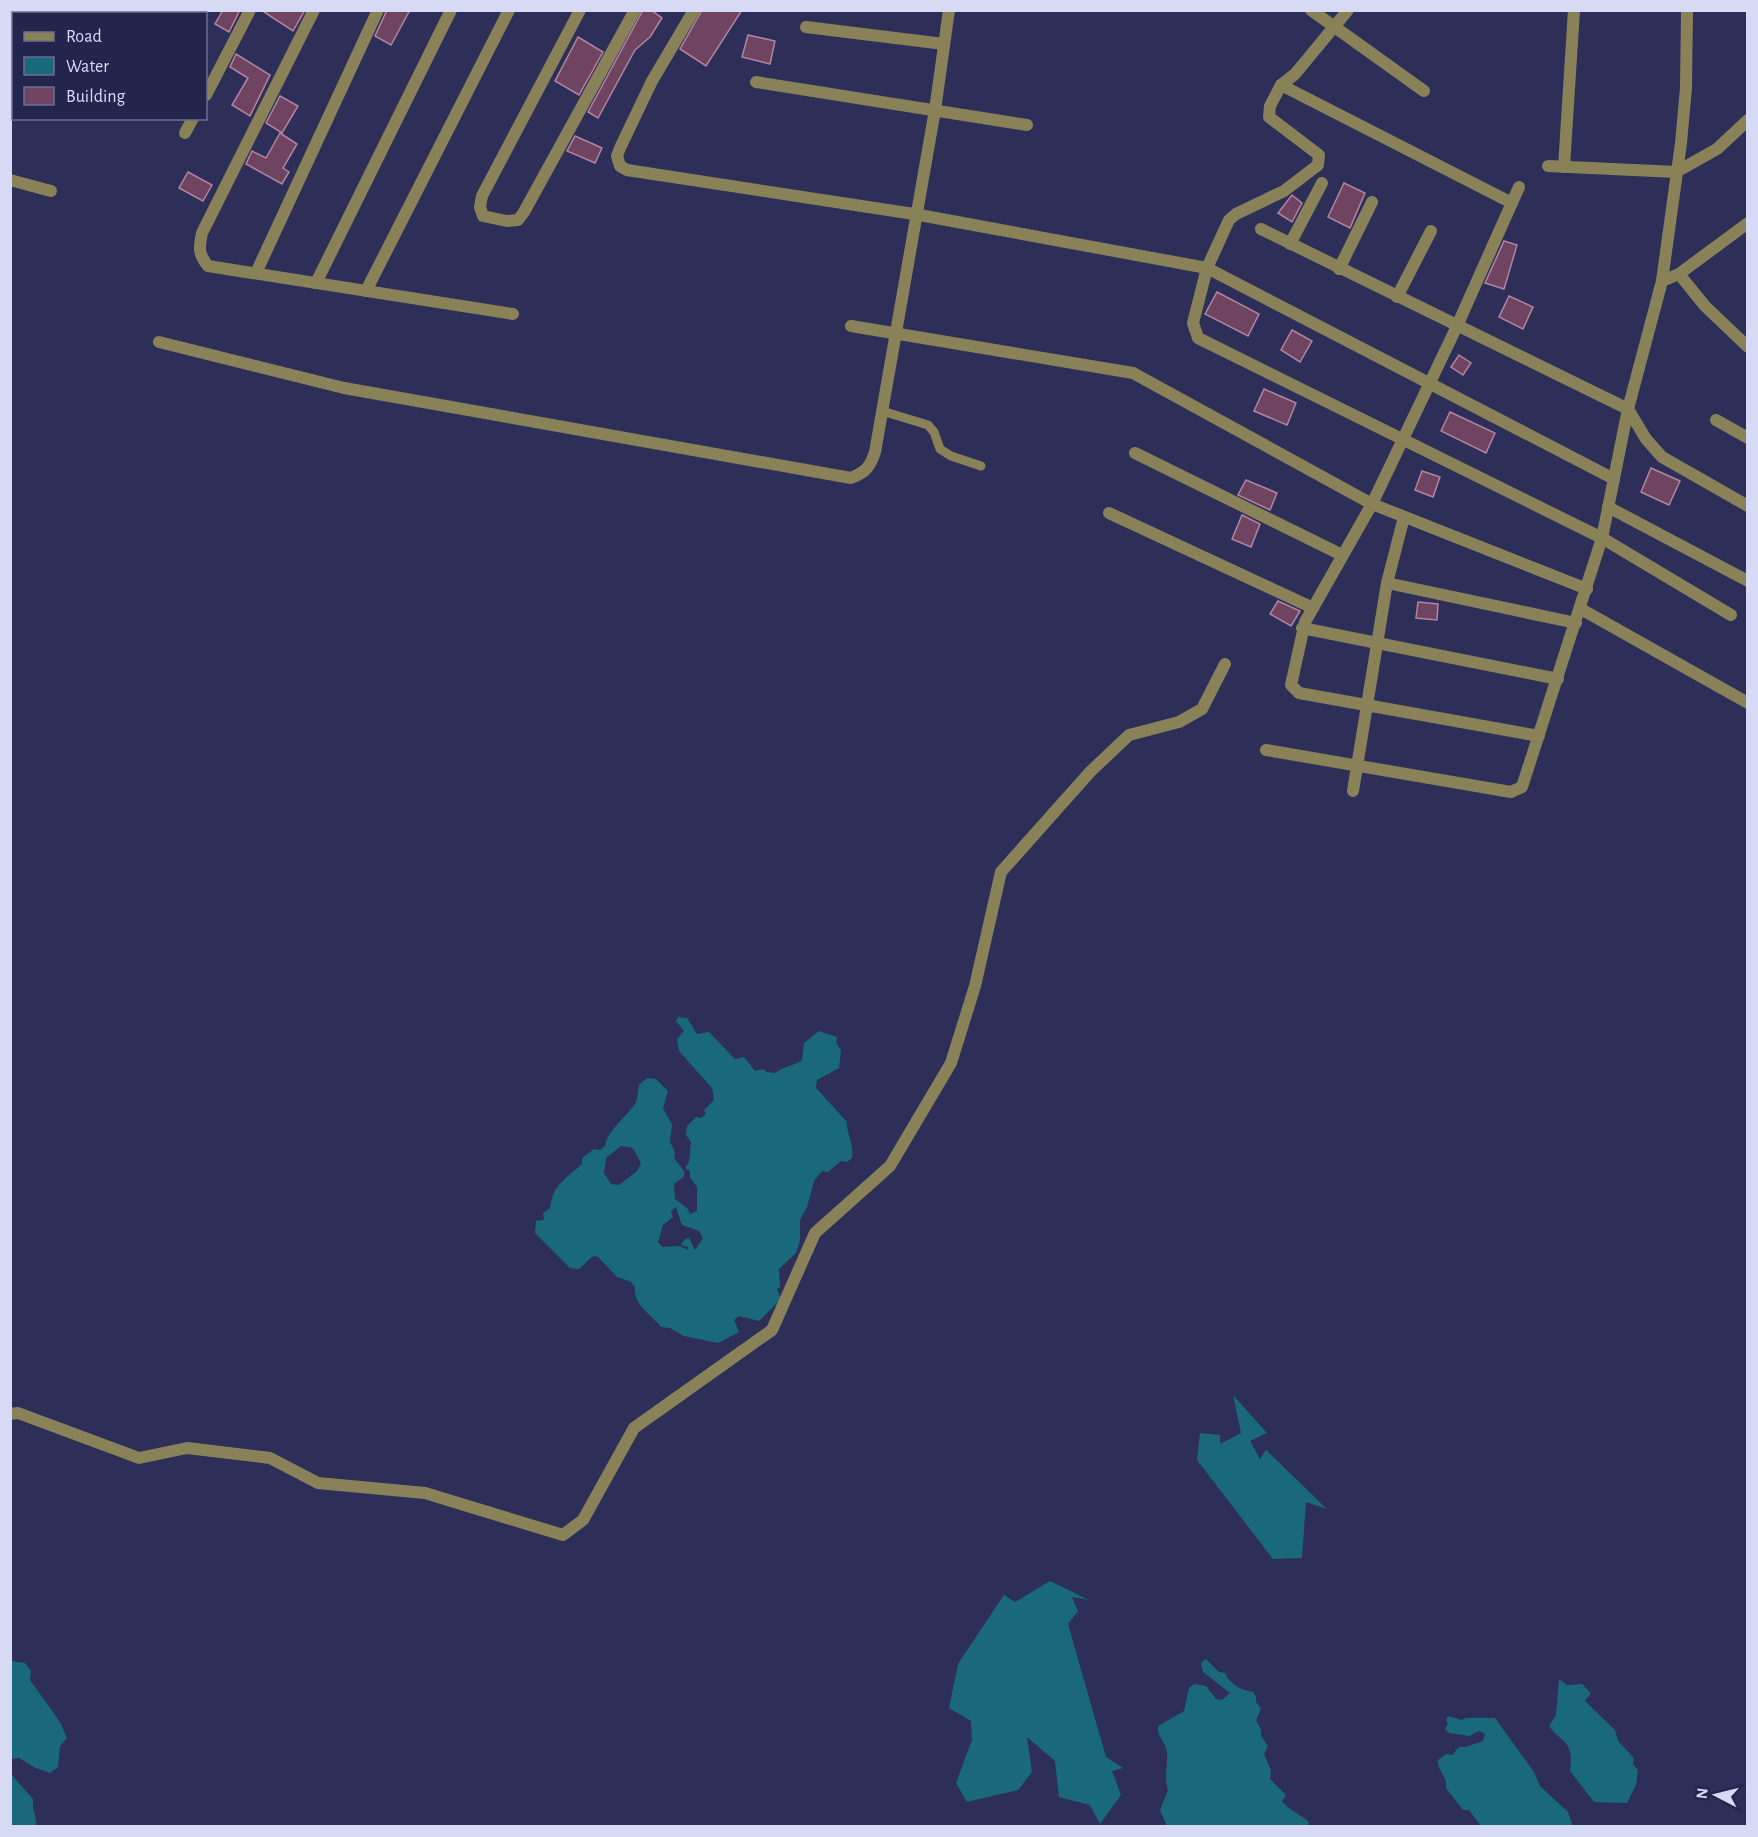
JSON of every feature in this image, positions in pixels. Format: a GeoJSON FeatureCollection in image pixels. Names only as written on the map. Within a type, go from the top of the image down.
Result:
{"type":"FeatureCollection","features":[{"type":"Feature","properties":{"kind":"street"},"geometry":{"type":"LineString","coordinates":[[207,93],[250,10]]}},
{"type":"Feature","properties":{"kind":"street"},"geometry":{"type":"LineString","coordinates":[[314,10],[202,233],[199,247],[200,257],[208,266],[513,314]]}},
{"type":"Feature","properties":{"kind":"street"},"geometry":{"type":"LineString","coordinates":[[256,273],[378,10]]}},
{"type":"Feature","properties":{"kind":"street"},"geometry":{"type":"LineString","coordinates":[[316,283],[451,10]]}},
{"type":"Feature","properties":{"kind":"street"},"geometry":{"type":"LineString","coordinates":[[366,291],[509,10]]}},
{"type":"Feature","properties":{"kind":"street"},"geometry":{"type":"LineString","coordinates":[[580,10],[482,196],[480,207],[483,216],[507,221],[518,220],[524,212],[635,10]]}},
{"type":"Feature","properties":{"kind":"street"},"geometry":{"type":"LineString","coordinates":[[694,10],[652,81],[620,148],[617,156],[620,166],[627,170],[914,214],[1207,268],[1614,478]]}},
{"type":"Feature","properties":{"kind":"street"},"geometry":{"type":"LineString","coordinates":[[159,342],[344,388],[851,478],[863,474],[870,466],[882,411],[914,214],[935,110],[949,10]]}},
{"type":"Feature","properties":{"kind":"street"},"geometry":{"type":"LineString","coordinates":[[1311,10],[1424,91]]}},
{"type":"Feature","properties":{"kind":"street"},"geometry":{"type":"LineString","coordinates":[[1348,10],[1295,74],[1281,85],[1270,106],[1269,117],[1315,151],[1320,160],[1318,165],[1284,191],[1236,214],[1229,220],[1207,268],[1193,323],[1198,338],[1602,538],[1731,615]]}},
{"type":"Feature","properties":{"kind":"street"},"geometry":{"type":"LineString","coordinates":[[1564,167],[1574,10]]}},
{"type":"Feature","properties":{"kind":"street"},"geometry":{"type":"LineString","coordinates":[[1266,750],[1511,792],[1522,787],[1602,538],[1628,409],[1662,281],[1686,88],[1687,10]]}},
{"type":"Feature","properties":{"kind":"street"},"geometry":{"type":"LineString","coordinates":[[806,27],[944,44]]}},
{"type":"Feature","properties":{"kind":"street"},"geometry":{"type":"LineString","coordinates":[[756,82],[1027,124]]}},
{"type":"Feature","properties":{"kind":"street"},"geometry":{"type":"LineString","coordinates":[[1281,85],[1512,203]]}},
{"type":"Feature","properties":{"kind":"street"},"geometry":{"type":"LineString","coordinates":[[184,134],[192,120]]}},
{"type":"Feature","properties":{"kind":"street"},"geometry":{"type":"LineString","coordinates":[[1548,166],[1676,172],[1717,149],[1748,120]]}},
{"type":"Feature","properties":{"kind":"street"},"geometry":{"type":"LineString","coordinates":[[10,180],[51,191]]}},
{"type":"Feature","properties":{"kind":"street"},"geometry":{"type":"LineString","coordinates":[[1290,244],[1322,183]]}},
{"type":"Feature","properties":{"kind":"street"},"geometry":{"type":"LineString","coordinates":[[1519,187],[1457,326],[1372,504],[1302,628],[1292,678],[1294,690],[1299,693],[1539,736]]}},
{"type":"Feature","properties":{"kind":"street"},"geometry":{"type":"LineString","coordinates":[[1339,269],[1372,202]]}},
{"type":"Feature","properties":{"kind":"street"},"geometry":{"type":"LineString","coordinates":[[1662,281],[1679,274],[1748,223]]}},
{"type":"Feature","properties":{"kind":"street"},"geometry":{"type":"LineString","coordinates":[[1261,229],[1628,409],[1646,439],[1662,457],[1748,506]]}},
{"type":"Feature","properties":{"kind":"street"},"geometry":{"type":"LineString","coordinates":[[1397,297],[1431,231]]}},
{"type":"Feature","properties":{"kind":"street"},"geometry":{"type":"LineString","coordinates":[[1679,274],[1705,306],[1745,339]]}},
{"type":"Feature","properties":{"kind":"street"},"geometry":{"type":"LineString","coordinates":[[851,326],[1133,373],[1372,504],[1587,589]]}},
{"type":"Feature","properties":{"kind":"street"},"geometry":{"type":"LineString","coordinates":[[1716,420],[1748,438]]}},
{"type":"Feature","properties":{"kind":"street"},"geometry":{"type":"LineString","coordinates":[[1135,453],[1342,555]]}},
{"type":"Feature","properties":{"kind":"street"},"geometry":{"type":"LineString","coordinates":[[1608,507],[1748,581]]}},
{"type":"Feature","properties":{"kind":"street"},"geometry":{"type":"LineString","coordinates":[[1109,513],[1313,608]]}},
{"type":"Feature","properties":{"kind":"street"},"geometry":{"type":"LineString","coordinates":[[1353,791],[1387,583],[1404,517]]}},
{"type":"Feature","properties":{"kind":"street"},"geometry":{"type":"LineString","coordinates":[[1387,583],[1576,623]]}},
{"type":"Feature","properties":{"kind":"street"},"geometry":{"type":"LineString","coordinates":[[1581,609],[1748,703]]}},
{"type":"Feature","properties":{"kind":"street"},"geometry":{"type":"LineString","coordinates":[[1302,628],[1376,645],[1558,679]]}},
{"type":"Feature","properties":{"kind":"street"},"geometry":{"type":"LineString","coordinates":[[10,1414],[18,1413],[139,1458],[187,1448],[270,1458],[318,1483],[425,1493],[563,1535],[582,1520],[634,1428],[772,1330],[814,1233],[890,1166],[951,1063],[975,986],[1001,872],[1090,772],[1129,735],[1179,722],[1202,709],[1225,664]]}},
{"type":"Feature","properties":{"kind":"lane"},"geometry":{"type":"LineString","coordinates":[[882,411],[928,425],[934,432],[940,449],[981,466]]}},
{"type":"Feature","properties":{"kind":"water"},"geometry":{"type":"Polygon","coordinates":[[[678,1017],[687,1018],[697,1034],[709,1032],[735,1059],[744,1057],[755,1071],[764,1069],[766,1072],[775,1073],[799,1062],[802,1060],[804,1043],[819,1031],[837,1037],[836,1043],[841,1050],[839,1068],[817,1080],[816,1088],[847,1122],[852,1158],[847,1162],[841,1161],[828,1172],[822,1171],[814,1181],[807,1207],[800,1220],[800,1241],[796,1253],[779,1269],[780,1287],[777,1289],[781,1299],[759,1321],[739,1316],[734,1320],[739,1332],[718,1343],[684,1336],[670,1328],[661,1327],[640,1304],[635,1287],[631,1282],[617,1277],[598,1257],[593,1256],[579,1269],[570,1268],[535,1233],[536,1221],[544,1220],[543,1213],[550,1208],[557,1188],[582,1164],[582,1158],[594,1149],[600,1150],[605,1146],[613,1129],[635,1104],[639,1085],[647,1078],[656,1079],[668,1091],[663,1108],[672,1125],[670,1142],[675,1152],[674,1158],[684,1171],[684,1177],[674,1184],[675,1199],[687,1208],[690,1214],[697,1211],[697,1187],[690,1177],[690,1171],[685,1168],[689,1162],[691,1142],[686,1135],[687,1126],[696,1117],[701,1118],[706,1114],[704,1110],[714,1100],[712,1088],[679,1051],[677,1039],[684,1031],[676,1021],[678,1017]],[[621,1146],[606,1158],[604,1173],[611,1184],[619,1185],[637,1171],[641,1163],[633,1148],[621,1146]],[[676,1207],[671,1211],[673,1217],[663,1225],[658,1242],[662,1247],[680,1246],[688,1250],[688,1247],[681,1245],[685,1239],[689,1238],[695,1250],[703,1238],[699,1231],[682,1225],[676,1207]]]}},
{"type":"Feature","properties":{"kind":"water"},"geometry":{"type":"Polygon","coordinates":[[[1233,1395],[1267,1433],[1250,1441],[1260,1459],[1266,1450],[1327,1509],[1306,1502],[1302,1558],[1273,1559],[1197,1460],[1200,1433],[1220,1435],[1220,1444],[1241,1433],[1233,1395]]]}},
{"type":"Feature","properties":{"kind":"water"},"geometry":{"type":"Polygon","coordinates":[[[1050,1581],[1089,1600],[1072,1597],[1078,1611],[1068,1624],[1106,1757],[1123,1768],[1112,1771],[1121,1795],[1100,1824],[1090,1805],[1059,1797],[1055,1761],[1027,1737],[1032,1772],[1018,1790],[967,1802],[956,1783],[972,1740],[971,1721],[949,1708],[958,1664],[1004,1595],[1015,1602],[1050,1581]]]}},
{"type":"Feature","properties":{"kind":"water"},"geometry":{"type":"Polygon","coordinates":[[[1206,1659],[1219,1672],[1225,1673],[1236,1686],[1253,1692],[1261,1709],[1256,1720],[1261,1736],[1268,1746],[1264,1754],[1271,1770],[1270,1779],[1286,1795],[1282,1801],[1309,1822],[1308,1826],[1167,1826],[1160,1810],[1168,1790],[1167,1752],[1158,1726],[1184,1711],[1189,1688],[1194,1684],[1206,1686],[1216,1699],[1222,1700],[1230,1693],[1203,1672],[1201,1663],[1206,1659]]]}},
{"type":"Feature","properties":{"kind":"water"},"geometry":{"type":"Polygon","coordinates":[[[11,1661],[25,1663],[31,1671],[30,1680],[60,1722],[67,1738],[60,1746],[58,1767],[50,1773],[19,1758],[11,1759],[11,1661]]]}},
{"type":"Feature","properties":{"kind":"water"},"geometry":{"type":"Polygon","coordinates":[[[1559,1679],[1567,1685],[1582,1684],[1591,1693],[1585,1701],[1615,1730],[1618,1741],[1634,1758],[1633,1764],[1638,1770],[1636,1785],[1627,1803],[1594,1802],[1570,1771],[1569,1748],[1549,1726],[1556,1715],[1559,1679]]]}},
{"type":"Feature","properties":{"kind":"water"},"geometry":{"type":"Polygon","coordinates":[[[1448,1716],[1462,1720],[1495,1718],[1534,1772],[1540,1786],[1568,1812],[1573,1826],[1481,1826],[1469,1810],[1463,1810],[1446,1788],[1438,1760],[1446,1754],[1452,1755],[1459,1747],[1483,1741],[1485,1734],[1479,1731],[1469,1736],[1449,1733],[1445,1729],[1448,1716]]]}},
{"type":"Feature","properties":{"kind":"water"},"geometry":{"type":"Polygon","coordinates":[[[10,1773],[33,1799],[36,1826],[11,1826],[10,1773]]]}},
{"type":"Feature","properties":{"kind":"building"},"geometry":{"type":"Polygon","coordinates":[[[223,10],[240,10],[229,32],[215,24],[223,10]]]}},
{"type":"Feature","properties":{"kind":"building"},"geometry":{"type":"Polygon","coordinates":[[[261,10],[305,10],[293,31],[261,10]]]}},
{"type":"Feature","properties":{"kind":"building"},"geometry":{"type":"Polygon","coordinates":[[[387,10],[410,10],[391,45],[375,36],[387,10]]]}},
{"type":"Feature","properties":{"kind":"building"},"geometry":{"type":"Polygon","coordinates":[[[643,10],[651,10],[662,18],[650,37],[635,50],[598,118],[588,112],[643,10]]]}},
{"type":"Feature","properties":{"kind":"building"},"geometry":{"type":"Polygon","coordinates":[[[702,10],[742,10],[706,66],[680,49],[702,10]]]}},
{"type":"Feature","properties":{"kind":"building"},"geometry":{"type":"Polygon","coordinates":[[[748,35],[775,41],[770,64],[742,57],[748,35]]]}},
{"type":"Feature","properties":{"kind":"building"},"geometry":{"type":"Polygon","coordinates":[[[578,37],[603,52],[579,95],[555,81],[578,37]]]}},
{"type":"Feature","properties":{"kind":"building"},"geometry":{"type":"Polygon","coordinates":[[[236,54],[270,75],[250,116],[232,105],[248,78],[230,67],[236,54]]]}},
{"type":"Feature","properties":{"kind":"building"},"geometry":{"type":"Polygon","coordinates":[[[280,96],[298,106],[282,133],[266,123],[280,96]]]}},
{"type":"Feature","properties":{"kind":"building"},"geometry":{"type":"Polygon","coordinates":[[[280,133],[297,144],[283,168],[289,172],[282,184],[246,164],[252,151],[266,158],[280,133]]]}},
{"type":"Feature","properties":{"kind":"building"},"geometry":{"type":"Polygon","coordinates":[[[575,136],[602,148],[595,163],[567,151],[575,136]]]}},
{"type":"Feature","properties":{"kind":"building"},"geometry":{"type":"Polygon","coordinates":[[[188,172],[212,185],[203,201],[179,188],[188,172]]]}},
{"type":"Feature","properties":{"kind":"building"},"geometry":{"type":"Polygon","coordinates":[[[1344,183],[1365,193],[1350,228],[1328,217],[1344,183]]]}},
{"type":"Feature","properties":{"kind":"building"},"geometry":{"type":"Polygon","coordinates":[[[1292,195],[1302,203],[1292,222],[1278,213],[1292,195]]]}},
{"type":"Feature","properties":{"kind":"building"},"geometry":{"type":"Polygon","coordinates":[[[1504,241],[1517,245],[1504,289],[1485,283],[1504,241]]]}},
{"type":"Feature","properties":{"kind":"building"},"geometry":{"type":"Polygon","coordinates":[[[1217,292],[1259,314],[1248,336],[1205,314],[1217,292]]]}},
{"type":"Feature","properties":{"kind":"building"},"geometry":{"type":"Polygon","coordinates":[[[1509,296],[1533,307],[1523,329],[1499,317],[1509,296]]]}},
{"type":"Feature","properties":{"kind":"building"},"geometry":{"type":"Polygon","coordinates":[[[1292,330],[1312,341],[1300,362],[1281,350],[1292,330]]]}},
{"type":"Feature","properties":{"kind":"building"},"geometry":{"type":"Polygon","coordinates":[[[1459,355],[1471,363],[1463,375],[1451,367],[1459,355]]]}},
{"type":"Feature","properties":{"kind":"building"},"geometry":{"type":"Polygon","coordinates":[[[1264,389],[1296,403],[1287,425],[1254,411],[1264,389]]]}},
{"type":"Feature","properties":{"kind":"building"},"geometry":{"type":"Polygon","coordinates":[[[1450,412],[1495,433],[1486,453],[1441,431],[1450,412]]]}},
{"type":"Feature","properties":{"kind":"building"},"geometry":{"type":"Polygon","coordinates":[[[1651,468],[1680,481],[1669,505],[1641,492],[1651,468]]]}},
{"type":"Feature","properties":{"kind":"building"},"geometry":{"type":"Polygon","coordinates":[[[1422,471],[1440,477],[1433,497],[1415,490],[1422,471]]]}},
{"type":"Feature","properties":{"kind":"building"},"geometry":{"type":"Polygon","coordinates":[[[1246,480],[1277,493],[1270,510],[1238,495],[1246,480]]]}},
{"type":"Feature","properties":{"kind":"building"},"geometry":{"type":"Polygon","coordinates":[[[1242,515],[1260,524],[1251,547],[1232,539],[1242,515]]]}},
{"type":"Feature","properties":{"kind":"building"},"geometry":{"type":"Polygon","coordinates":[[[1278,601],[1300,611],[1291,626],[1270,614],[1278,601]]]}},
{"type":"Feature","properties":{"kind":"building"},"geometry":{"type":"Polygon","coordinates":[[[1418,602],[1438,604],[1437,620],[1416,618],[1418,602]]]}}]}
